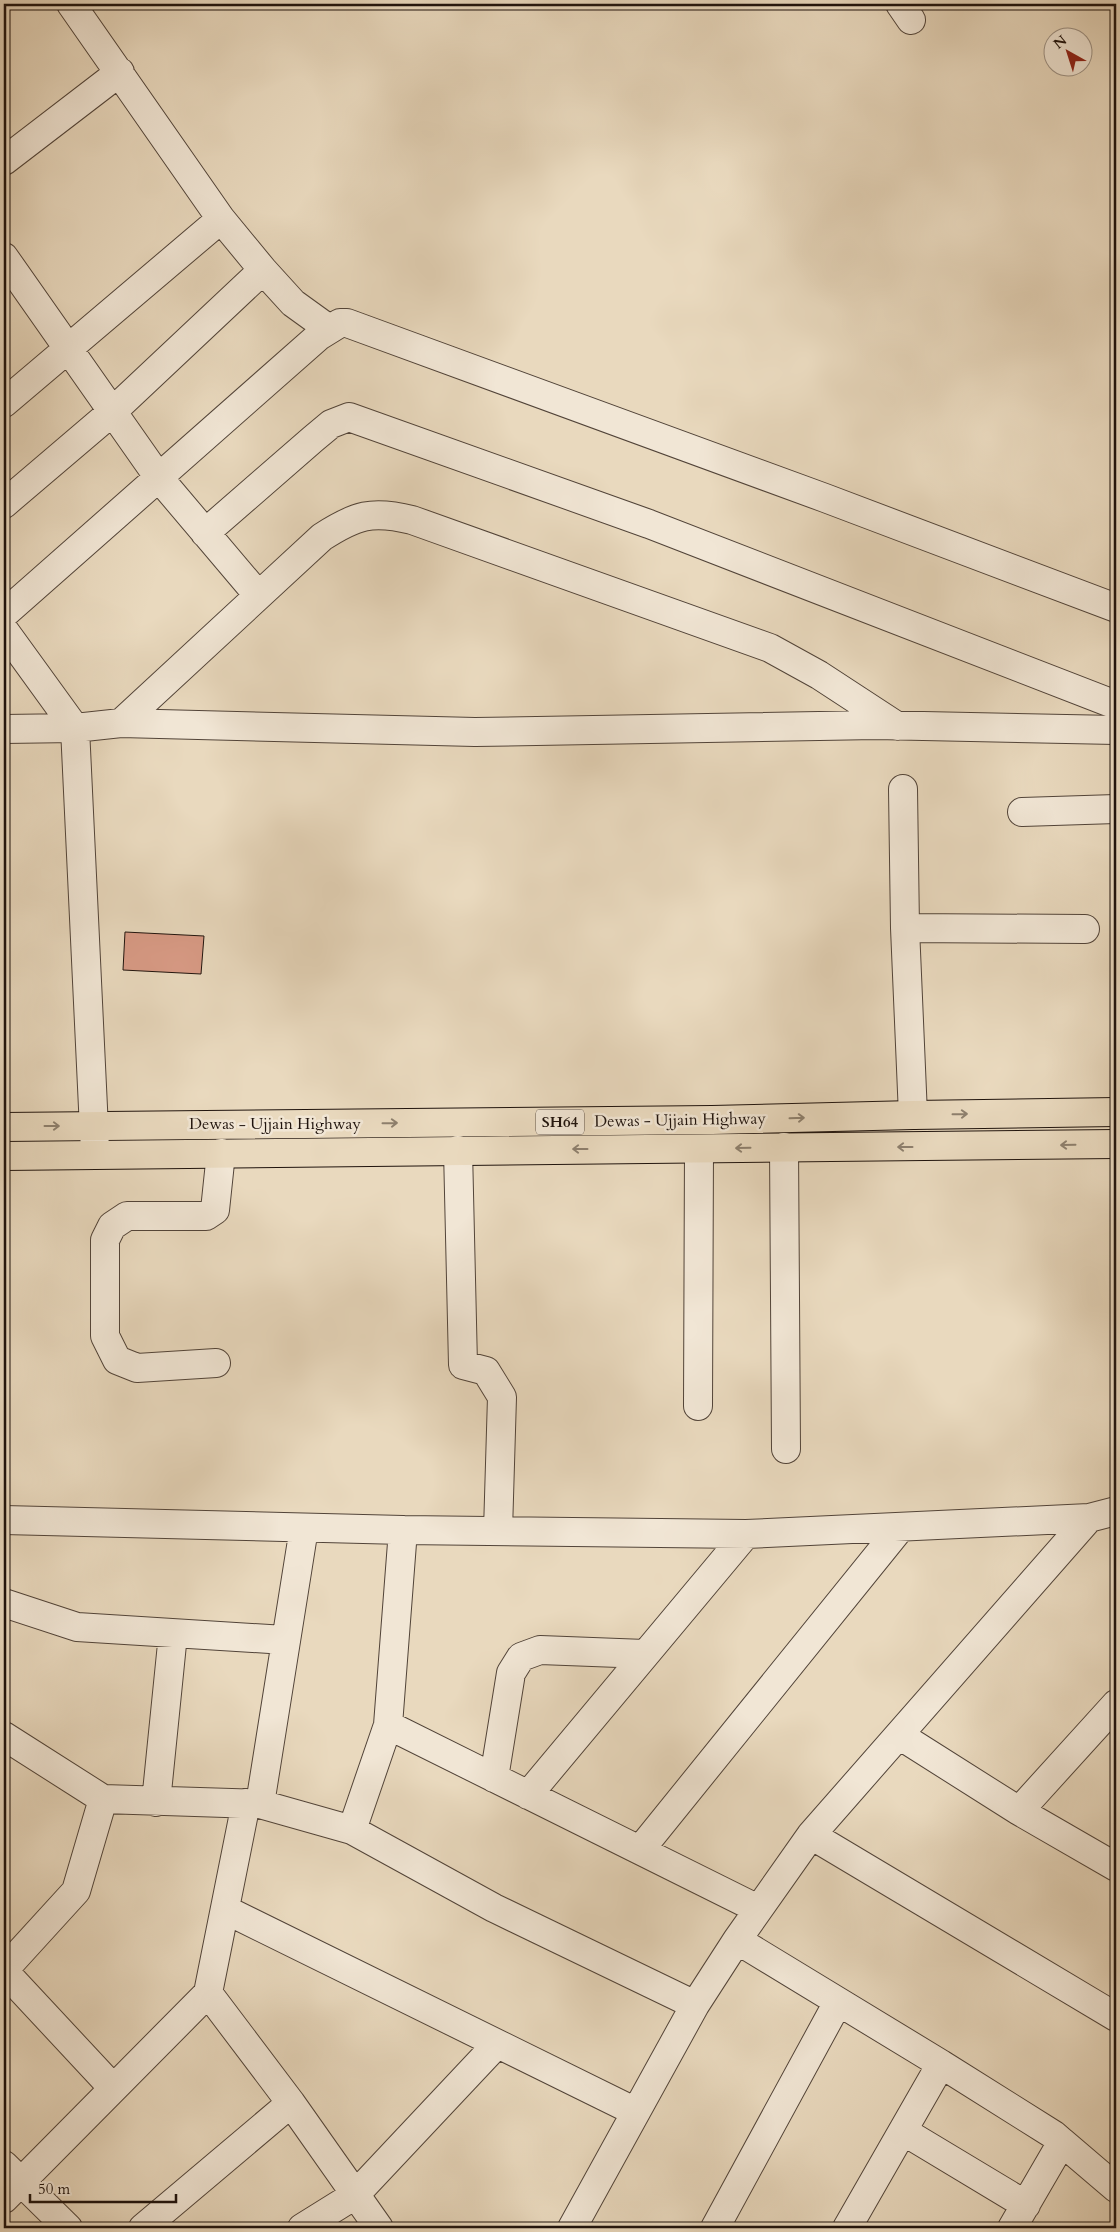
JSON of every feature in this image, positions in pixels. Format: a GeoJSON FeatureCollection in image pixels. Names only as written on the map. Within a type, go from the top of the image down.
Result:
{"type":"FeatureCollection","features":[{"type":"Feature","properties":{"kind":"main road","name":"Dewas - Ujjain Highway"},"geometry":{"type":"LineString","coordinates":[[4,1127],[712,1120],[1116,1112]]}},
{"type":"Feature","properties":{"kind":"main road","name":"Dewas - Ujjain Highway"},"geometry":{"type":"LineString","coordinates":[[4,1156],[1116,1144]]}},
{"type":"Feature","properties":{"kind":"street"},"geometry":{"type":"LineString","coordinates":[[71,4],[221,219],[293,303],[329,329]]}},
{"type":"Feature","properties":{"kind":"street"},"geometry":{"type":"LineString","coordinates":[[4,161],[120,72]]}},
{"type":"Feature","properties":{"kind":"street"},"geometry":{"type":"LineString","coordinates":[[4,403],[221,219]]}},
{"type":"Feature","properties":{"kind":"street"},"geometry":{"type":"LineString","coordinates":[[4,257],[159,478],[258,595]]}},
{"type":"Feature","properties":{"kind":"street"},"geometry":{"type":"LineString","coordinates":[[4,504],[112,412],[263,270]]}},
{"type":"Feature","properties":{"kind":"street"},"geometry":{"type":"LineString","coordinates":[[4,614],[329,329],[340,323],[356,324],[1116,608]]}},
{"type":"Feature","properties":{"kind":"street"},"geometry":{"type":"LineString","coordinates":[[205,533],[313,438],[331,424],[349,417],[649,524],[1116,705]]}},
{"type":"Feature","properties":{"kind":"street"},"geometry":{"type":"LineString","coordinates":[[121,723],[322,537],[344,523],[366,515],[387,514],[412,520],[770,648],[819,675],[897,726]]}},
{"type":"Feature","properties":{"kind":"street"},"geometry":{"type":"LineString","coordinates":[[4,630],[75,728],[92,1126],[95,1156]]}},
{"type":"Feature","properties":{"kind":"street"},"geometry":{"type":"LineString","coordinates":[[4,729],[75,728],[121,723],[475,732],[897,726],[1116,730]]}},
{"type":"Feature","properties":{"kind":"street"},"geometry":{"type":"LineString","coordinates":[[903,789],[905,928],[913,1115]]}},
{"type":"Feature","properties":{"kind":"street"},"geometry":{"type":"LineString","coordinates":[[1022,812],[1116,809]]}},
{"type":"Feature","properties":{"kind":"street"},"geometry":{"type":"LineString","coordinates":[[905,928],[1085,930]]}},
{"type":"Feature","properties":{"kind":"street"},"geometry":{"type":"LineString","coordinates":[[784,1147],[786,1449]]}},
{"type":"Feature","properties":{"kind":"street"},"geometry":{"type":"LineString","coordinates":[[698,1406],[699,1149]]}},
{"type":"Feature","properties":{"kind":"street"},"geometry":{"type":"LineString","coordinates":[[458,1150],[463,1365],[486,1371],[502,1397],[498,1531]]}},
{"type":"Feature","properties":{"kind":"street"},"geometry":{"type":"LineString","coordinates":[[216,1363],[137,1368],[117,1360],[105,1336],[105,1240],[112,1226],[126,1216],[206,1216],[215,1210],[221,1153]]}},
{"type":"Feature","properties":{"kind":"street"},"geometry":{"type":"LineString","coordinates":[[4,1520],[402,1530],[746,1534],[1089,1518],[1116,1511]]}},
{"type":"Feature","properties":{"kind":"street"},"geometry":{"type":"LineString","coordinates":[[572,2228],[695,2005],[758,1909],[811,1835],[1089,1518]]}},
{"type":"Feature","properties":{"kind":"street"},"geometry":{"type":"LineString","coordinates":[[68,2228],[9,2182],[113,2088],[208,1993],[226,1910],[253,1804],[285,1640],[304,1528]]}},
{"type":"Feature","properties":{"kind":"street"},"geometry":{"type":"LineString","coordinates":[[640,1850],[900,1528]]}},
{"type":"Feature","properties":{"kind":"street"},"geometry":{"type":"LineString","coordinates":[[352,1830],[388,1725],[402,1530]]}},
{"type":"Feature","properties":{"kind":"street"},"geometry":{"type":"LineString","coordinates":[[528,1795],[746,1534]]}},
{"type":"Feature","properties":{"kind":"street"},"geometry":{"type":"LineString","coordinates":[[4,1603],[77,1627],[285,1640]]}},
{"type":"Feature","properties":{"kind":"street"},"geometry":{"type":"LineString","coordinates":[[156,1802],[173,1634]]}},
{"type":"Feature","properties":{"kind":"street"},"geometry":{"type":"LineString","coordinates":[[494,1778],[511,1673],[521,1657],[540,1650],[644,1654]]}},
{"type":"Feature","properties":{"kind":"street"},"geometry":{"type":"LineString","coordinates":[[1019,1811],[1113,1714]]}},
{"type":"Feature","properties":{"kind":"street"},"geometry":{"type":"LineString","coordinates":[[388,1725],[758,1909]]}},
{"type":"Feature","properties":{"kind":"street"},"geometry":{"type":"LineString","coordinates":[[899,1735],[1019,1811],[1116,1867]]}},
{"type":"Feature","properties":{"kind":"street"},"geometry":{"type":"LineString","coordinates":[[4,1736],[103,1799],[253,1804],[352,1830],[494,1908],[695,2005]]}},
{"type":"Feature","properties":{"kind":"street"},"geometry":{"type":"LineString","coordinates":[[103,1799],[76,1892],[4,1971],[113,2088]]}},
{"type":"Feature","properties":{"kind":"street"},"geometry":{"type":"LineString","coordinates":[[811,1835],[1116,2017]]}},
{"type":"Feature","properties":{"kind":"street"},"geometry":{"type":"LineString","coordinates":[[226,1910],[636,2112]]}},
{"type":"Feature","properties":{"kind":"street"},"geometry":{"type":"LineString","coordinates":[[737,1940],[941,2064],[1062,2142],[1116,2188]]}},
{"type":"Feature","properties":{"kind":"street"},"geometry":{"type":"LineString","coordinates":[[208,1993],[291,2103],[379,2228]]}},
{"type":"Feature","properties":{"kind":"street"},"geometry":{"type":"LineString","coordinates":[[715,2228],[838,2002]]}},
{"type":"Feature","properties":{"kind":"street"},"geometry":{"type":"LineString","coordinates":[[302,2228],[355,2195],[497,2044]]}},
{"type":"Feature","properties":{"kind":"street"},"geometry":{"type":"LineString","coordinates":[[847,2228],[941,2064]]}},
{"type":"Feature","properties":{"kind":"street"},"geometry":{"type":"LineString","coordinates":[[143,2228],[291,2103]]}},
{"type":"Feature","properties":{"kind":"street"},"geometry":{"type":"LineString","coordinates":[[902,2131],[1019,2217],[1062,2142]]}},
{"type":"Feature","properties":{"kind":"building"},"geometry":{"type":"Polygon","coordinates":[[[125,932],[204,936],[201,974],[123,970],[125,932]]]}}]}
